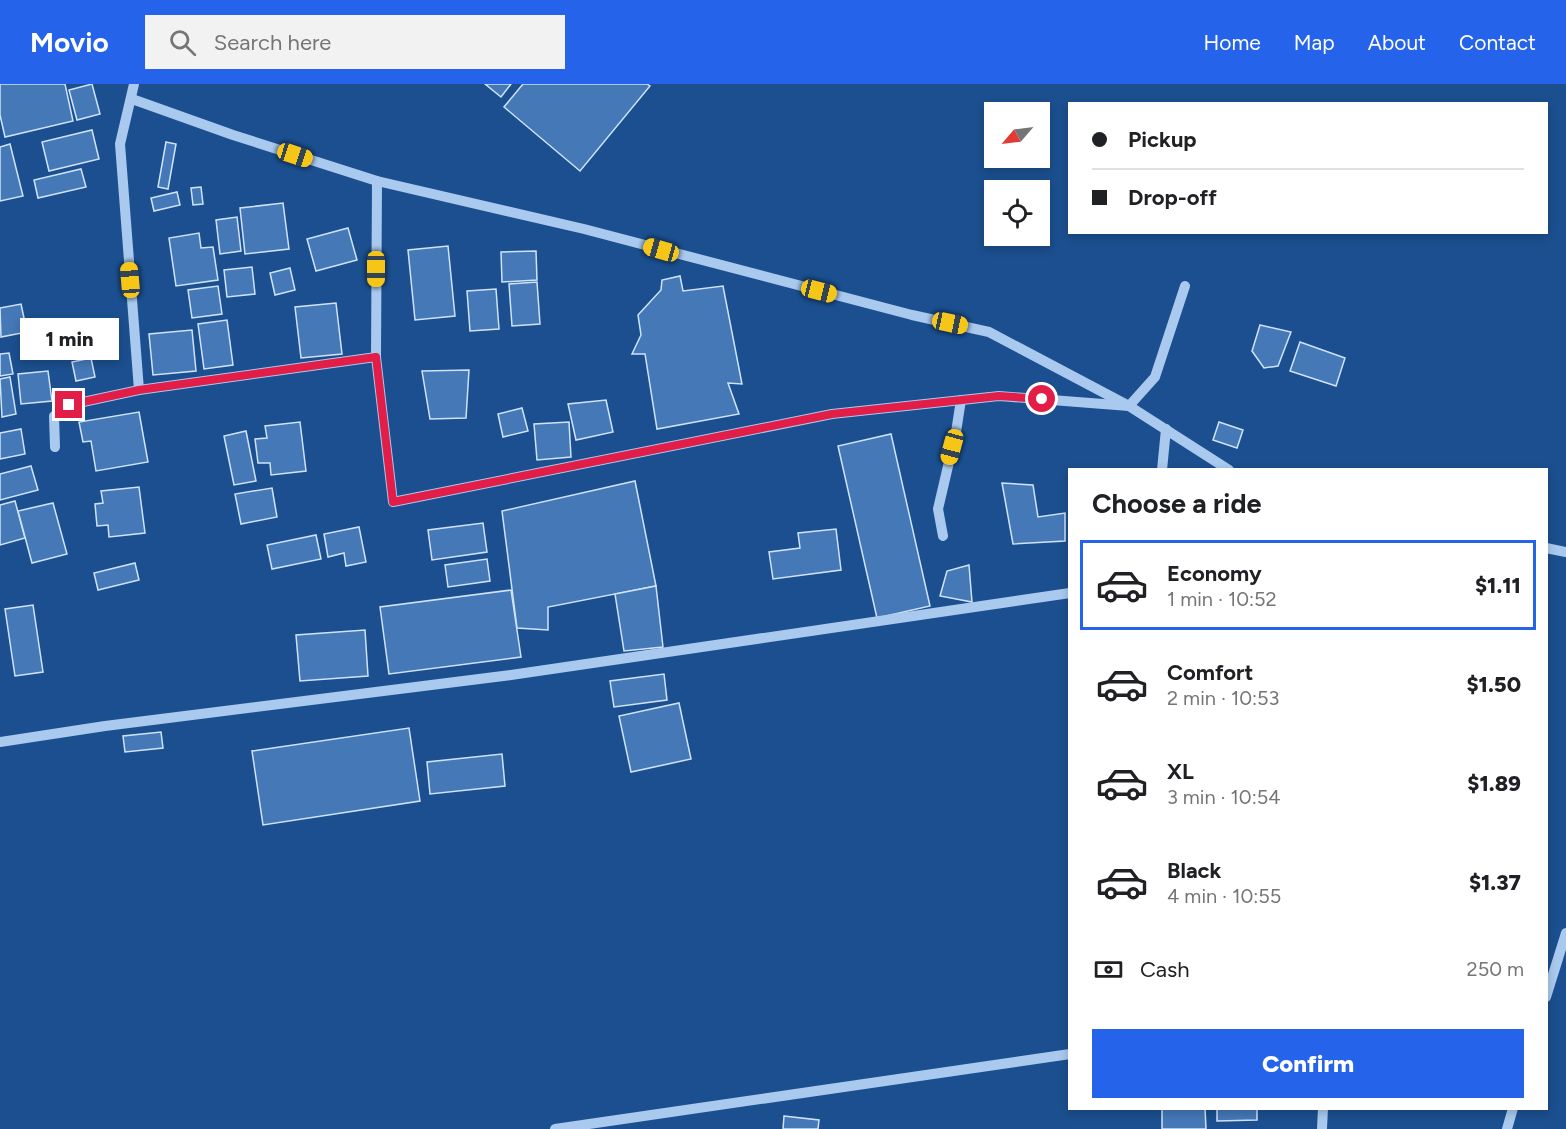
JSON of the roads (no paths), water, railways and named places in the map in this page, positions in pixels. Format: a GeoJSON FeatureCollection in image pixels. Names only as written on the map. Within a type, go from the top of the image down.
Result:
{"type":"FeatureCollection","features":[{"type":"Feature","properties":{"kind":"street"},"geometry":{"type":"LineString","coordinates":[[134,84],[120,144],[139,390]]}},
{"type":"Feature","properties":{"kind":"street"},"geometry":{"type":"LineString","coordinates":[[132,99],[233,135],[377,181],[584,229],[912,315],[988,332],[1129,406],[1226,468]]}},
{"type":"Feature","properties":{"kind":"street"},"geometry":{"type":"LineString","coordinates":[[377,181],[376,357],[393,502],[832,414],[999,396],[1129,406]]}},
{"type":"Feature","properties":{"kind":"street"},"geometry":{"type":"LineString","coordinates":[[1129,406],[1155,377],[1185,286]]}},
{"type":"Feature","properties":{"kind":"street"},"geometry":{"type":"LineString","coordinates":[[55,447],[54,416],[69,405],[139,390],[376,357]]}},
{"type":"Feature","properties":{"kind":"street"},"geometry":{"type":"LineString","coordinates":[[943,536],[938,509],[961,400]]}},
{"type":"Feature","properties":{"kind":"street"},"geometry":{"type":"LineString","coordinates":[[1162,468],[1166,429]]}},
{"type":"Feature","properties":{"kind":"street"},"geometry":{"type":"LineString","coordinates":[[1548,548],[1566,552]]}},
{"type":"Feature","properties":{"kind":"street"},"geometry":{"type":"LineString","coordinates":[[0,742],[105,726],[511,675],[1068,593]]}},
{"type":"Feature","properties":{"kind":"street"},"geometry":{"type":"LineString","coordinates":[[1548,991],[1566,933]]}},
{"type":"Feature","properties":{"kind":"street"},"geometry":{"type":"LineString","coordinates":[[555,1129],[1068,1054]]}},
{"type":"Feature","properties":{"kind":"street"},"geometry":{"type":"LineString","coordinates":[[1322,1129],[1323,1110]]}},
{"type":"Feature","properties":{"kind":"street"},"geometry":{"type":"LineString","coordinates":[[1507,1129],[1512,1110]]}}]}
